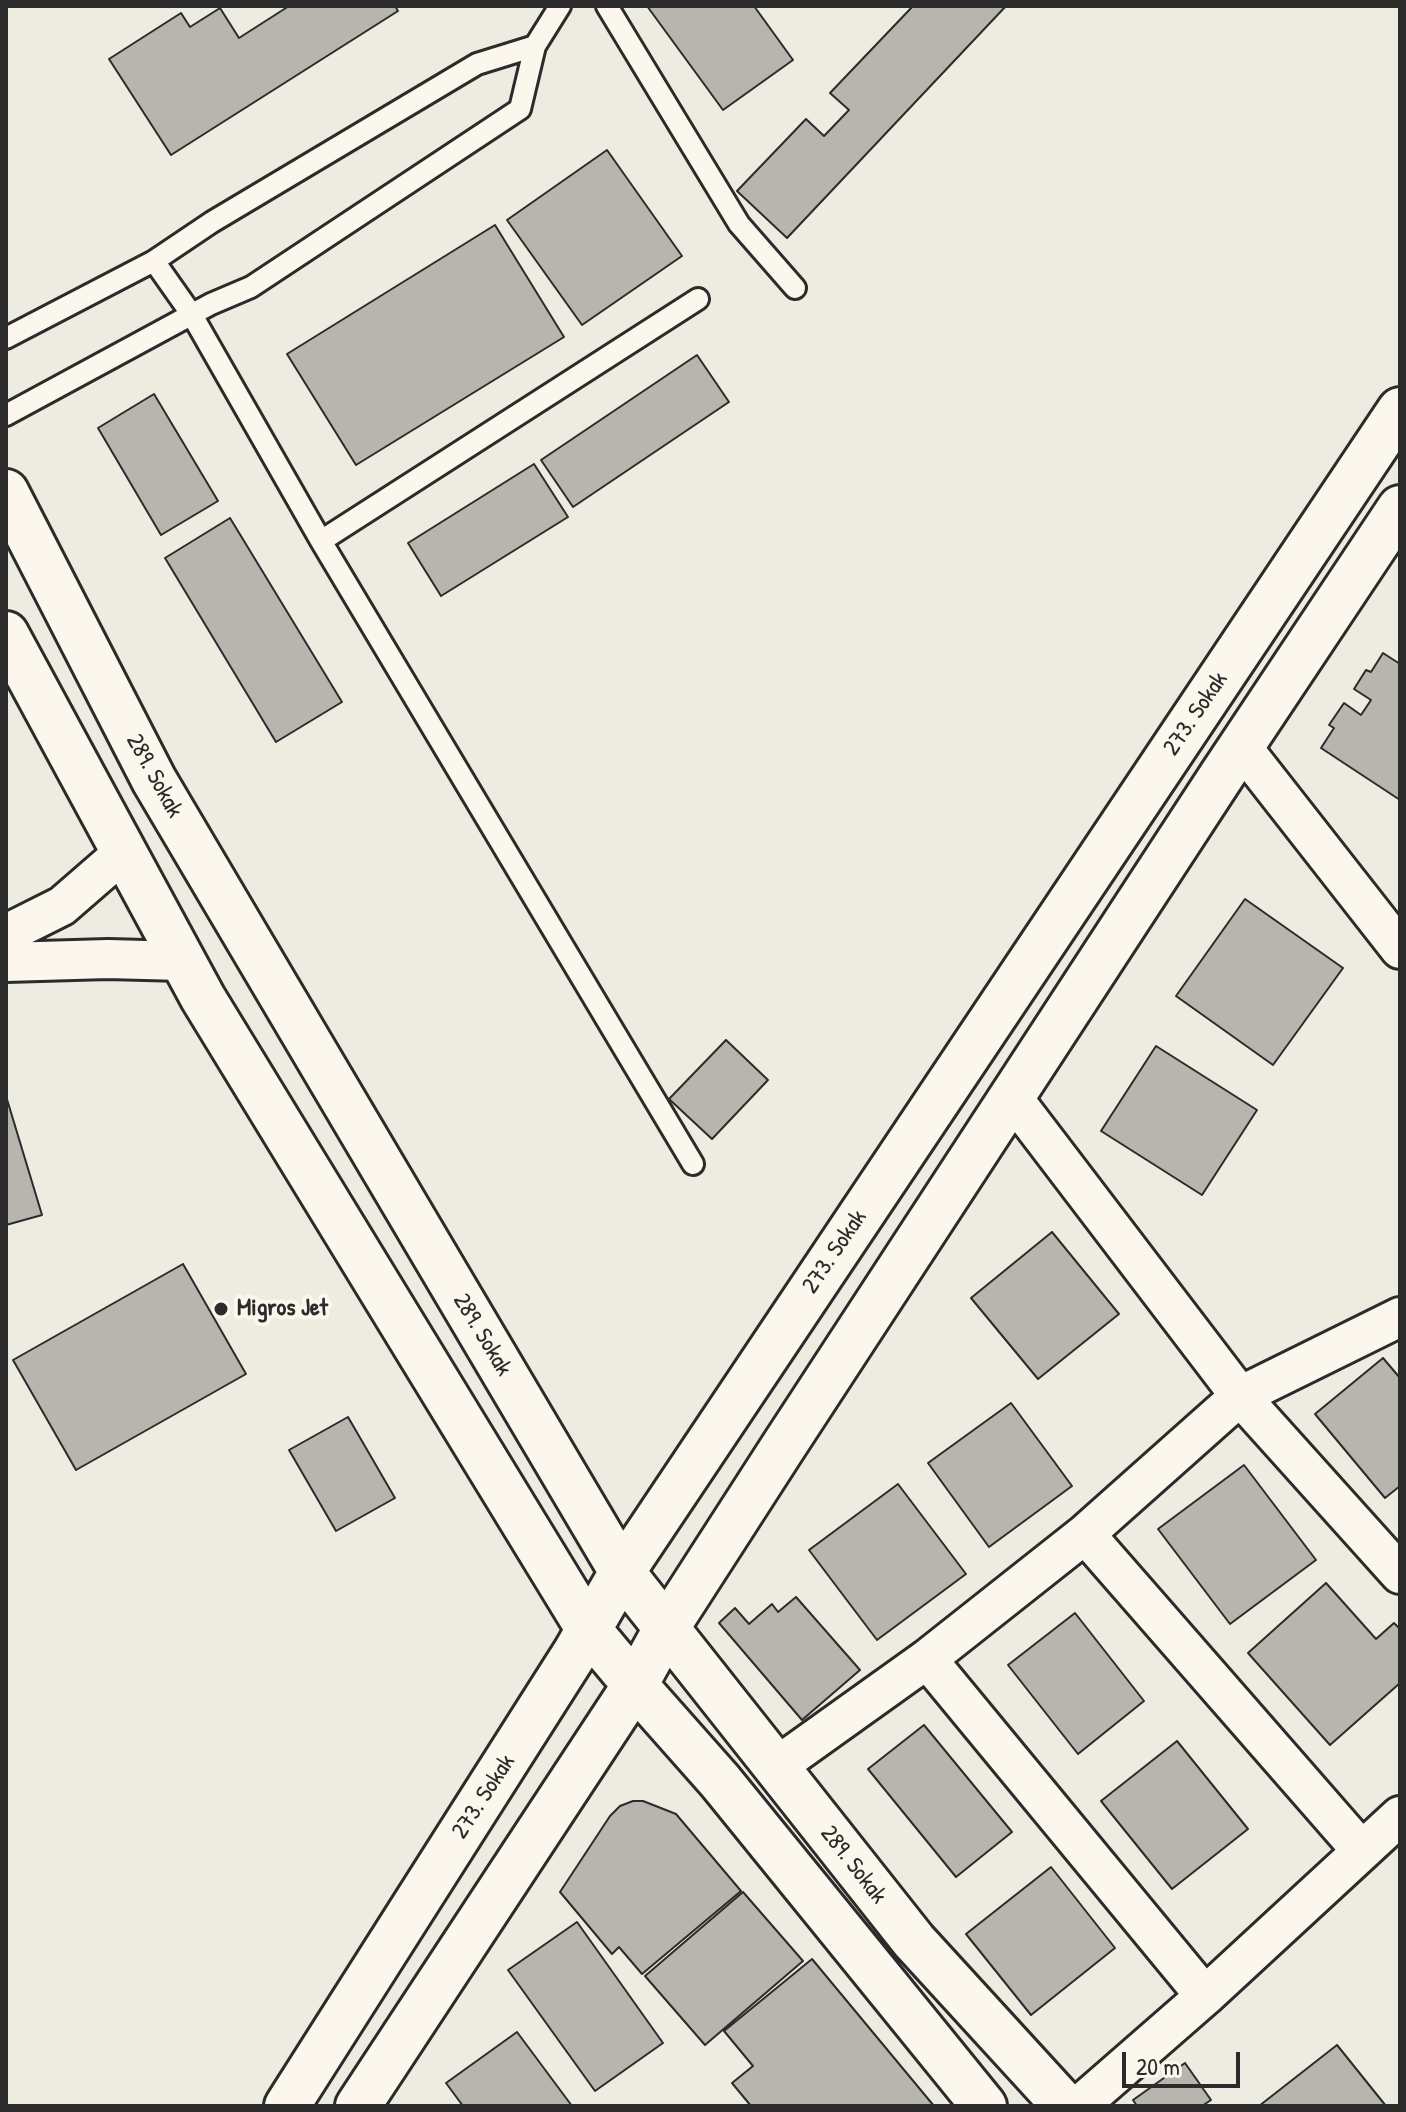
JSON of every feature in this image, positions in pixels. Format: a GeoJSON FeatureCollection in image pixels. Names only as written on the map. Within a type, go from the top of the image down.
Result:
{"type":"FeatureCollection","features":[{"type":"Feature","properties":{"kind":"street","name":"273. Sokak"},"geometry":{"type":"LineString","coordinates":[[287,2106],[589,1630],[622,1572],[1400,410]]}},
{"type":"Feature","properties":{"kind":"street","name":"289. Sokak"},"geometry":{"type":"LineString","coordinates":[[6,492],[154,780],[622,1572],[914,1941],[1065,2106]]}},
{"type":"Feature","properties":{"kind":"street"},"geometry":{"type":"LineString","coordinates":[[358,2106],[635,1685],[667,1627],[1012,1097],[1400,508]]}},
{"type":"Feature","properties":{"kind":"street"},"geometry":{"type":"LineString","coordinates":[[6,634],[182,961],[589,1630],[720,1781],[984,2106]]}},
{"type":"Feature","properties":{"kind":"street"},"geometry":{"type":"LineString","coordinates":[[1241,746],[1400,949]]}},
{"type":"Feature","properties":{"kind":"street"},"geometry":{"type":"LineString","coordinates":[[6,934],[62,906],[123,853]]}},
{"type":"Feature","properties":{"kind":"street"},"geometry":{"type":"LineString","coordinates":[[6,962],[108,959],[182,961]]}},
{"type":"Feature","properties":{"kind":"street"},"geometry":{"type":"LineString","coordinates":[[1012,1097],[1240,1396],[1400,1574]]}},
{"type":"Feature","properties":{"kind":"street"},"geometry":{"type":"LineString","coordinates":[[776,1767],[927,1659],[1085,1534],[1240,1396],[1400,1317]]}},
{"type":"Feature","properties":{"kind":"street"},"geometry":{"type":"LineString","coordinates":[[1085,1534],[1361,1850]]}},
{"type":"Feature","properties":{"kind":"street"},"geometry":{"type":"LineString","coordinates":[[927,1659],[1205,1996]]}},
{"type":"Feature","properties":{"kind":"street"},"geometry":{"type":"LineString","coordinates":[[1079,2106],[1205,1996],[1400,1816]]}},
{"type":"Feature","properties":{"kind":"lane"},"geometry":{"type":"LineString","coordinates":[[6,415],[211,304],[251,287],[520,109],[535,46],[560,6]]}},
{"type":"Feature","properties":{"kind":"lane"},"geometry":{"type":"LineString","coordinates":[[607,6],[739,224],[795,288]]}},
{"type":"Feature","properties":{"kind":"lane"},"geometry":{"type":"LineString","coordinates":[[6,338],[154,261],[212,222],[477,64],[535,46]]}},
{"type":"Feature","properties":{"kind":"lane"},"geometry":{"type":"LineString","coordinates":[[154,261],[192,315],[321,541],[693,1164]]}},
{"type":"Feature","properties":{"kind":"lane"},"geometry":{"type":"LineString","coordinates":[[321,541],[698,299]]}},
{"type":"Feature","properties":{"kind":"building"},"geometry":{"type":"Polygon","coordinates":[[[289,6],[395,6],[398,11],[171,155],[109,59],[181,13],[190,27],[220,8],[239,38],[289,6]]]}},
{"type":"Feature","properties":{"kind":"building"},"geometry":{"type":"Polygon","coordinates":[[[647,6],[754,6],[793,60],[723,110],[647,6]]]}},
{"type":"Feature","properties":{"kind":"building"},"geometry":{"type":"Polygon","coordinates":[[[913,6],[1006,6],[787,238],[737,191],[806,119],[824,136],[849,110],[830,93],[913,6]]]}},
{"type":"Feature","properties":{"kind":"building"},"geometry":{"type":"Polygon","coordinates":[[[607,150],[682,256],[582,325],[507,220],[607,150]]]}},
{"type":"Feature","properties":{"kind":"building"},"geometry":{"type":"Polygon","coordinates":[[[495,225],[564,337],[356,465],[287,354],[495,225]]]}},
{"type":"Feature","properties":{"kind":"building"},"geometry":{"type":"Polygon","coordinates":[[[697,355],[729,402],[573,507],[541,460],[697,355]]]}},
{"type":"Feature","properties":{"kind":"building"},"geometry":{"type":"Polygon","coordinates":[[[154,394],[218,501],[161,535],[98,428],[154,394]]]}},
{"type":"Feature","properties":{"kind":"building"},"geometry":{"type":"Polygon","coordinates":[[[534,464],[568,517],[441,596],[408,543],[534,464]]]}},
{"type":"Feature","properties":{"kind":"building"},"geometry":{"type":"Polygon","coordinates":[[[230,518],[342,702],[276,742],[165,558],[230,518]]]}},
{"type":"Feature","properties":{"kind":"building"},"geometry":{"type":"Polygon","coordinates":[[[1383,653],[1400,664],[1400,800],[1321,748],[1334,728],[1329,725],[1344,703],[1361,715],[1371,700],[1354,689],[1366,670],[1371,672],[1383,653]]]}},
{"type":"Feature","properties":{"kind":"building"},"geometry":{"type":"Polygon","coordinates":[[[1245,899],[1343,968],[1273,1065],[1176,996],[1245,899]]]}},
{"type":"Feature","properties":{"kind":"building"},"geometry":{"type":"Polygon","coordinates":[[[726,1040],[768,1080],[712,1139],[669,1099],[726,1040]]]}},
{"type":"Feature","properties":{"kind":"building"},"geometry":{"type":"Polygon","coordinates":[[[1156,1046],[1257,1110],[1202,1195],[1101,1131],[1156,1046]]]}},
{"type":"Feature","properties":{"kind":"building"},"geometry":{"type":"Polygon","coordinates":[[[6,1096],[42,1215],[6,1225],[6,1096]]]}},
{"type":"Feature","properties":{"kind":"building"},"geometry":{"type":"Polygon","coordinates":[[[1052,1232],[1119,1314],[1038,1379],[971,1298],[1052,1232]]]}},
{"type":"Feature","properties":{"kind":"building"},"geometry":{"type":"Polygon","coordinates":[[[183,1264],[246,1374],[76,1470],[13,1360],[183,1264]]]}},
{"type":"Feature","properties":{"kind":"building"},"geometry":{"type":"Polygon","coordinates":[[[1383,1358],[1400,1378],[1400,1486],[1385,1498],[1315,1414],[1383,1358]]]}},
{"type":"Feature","properties":{"kind":"building"},"geometry":{"type":"Polygon","coordinates":[[[1011,1403],[1072,1486],[989,1547],[928,1463],[1011,1403]]]}},
{"type":"Feature","properties":{"kind":"building"},"geometry":{"type":"Polygon","coordinates":[[[348,1417],[395,1498],[336,1531],[289,1450],[348,1417]]]}},
{"type":"Feature","properties":{"kind":"building"},"geometry":{"type":"Polygon","coordinates":[[[1244,1465],[1316,1560],[1230,1624],[1158,1529],[1244,1465]]]}},
{"type":"Feature","properties":{"kind":"building"},"geometry":{"type":"Polygon","coordinates":[[[898,1484],[966,1574],[877,1640],[809,1550],[898,1484]]]}},
{"type":"Feature","properties":{"kind":"building"},"geometry":{"type":"Polygon","coordinates":[[[1326,1583],[1376,1639],[1394,1623],[1400,1629],[1400,1683],[1330,1745],[1248,1653],[1326,1583]]]}},
{"type":"Feature","properties":{"kind":"building"},"geometry":{"type":"Polygon","coordinates":[[[796,1597],[860,1670],[802,1720],[719,1623],[735,1608],[749,1624],[772,1604],[778,1612],[796,1597]]]}},
{"type":"Feature","properties":{"kind":"building"},"geometry":{"type":"Polygon","coordinates":[[[1075,1613],[1144,1701],[1078,1754],[1008,1665],[1075,1613]]]}},
{"type":"Feature","properties":{"kind":"building"},"geometry":{"type":"Polygon","coordinates":[[[924,1725],[1012,1832],[956,1877],[868,1769],[924,1725]]]}},
{"type":"Feature","properties":{"kind":"building"},"geometry":{"type":"Polygon","coordinates":[[[1177,1741],[1248,1829],[1172,1889],[1101,1801],[1177,1741]]]}},
{"type":"Feature","properties":{"kind":"building"},"geometry":{"type":"Polygon","coordinates":[[[643,1801],[676,1814],[741,1891],[642,1974],[619,1947],[612,1954],[560,1892],[610,1816],[620,1806],[643,1801]]]}},
{"type":"Feature","properties":{"kind":"building"},"geometry":{"type":"Polygon","coordinates":[[[1051,1867],[1115,1948],[1031,2015],[966,1934],[1051,1867]]]}},
{"type":"Feature","properties":{"kind":"building"},"geometry":{"type":"Polygon","coordinates":[[[743,1892],[803,1961],[705,2045],[645,1976],[743,1892]]]}},
{"type":"Feature","properties":{"kind":"building"},"geometry":{"type":"Polygon","coordinates":[[[577,1922],[663,2043],[595,2091],[508,1970],[577,1922]]]}},
{"type":"Feature","properties":{"kind":"building"},"geometry":{"type":"Polygon","coordinates":[[[812,1959],[934,2106],[751,2106],[732,2083],[753,2066],[724,2031],[812,1959]]]}},
{"type":"Feature","properties":{"kind":"building"},"geometry":{"type":"Polygon","coordinates":[[[517,2032],[572,2106],[463,2106],[446,2083],[517,2032]]]}},
{"type":"Feature","properties":{"kind":"building"},"geometry":{"type":"Polygon","coordinates":[[[1337,2045],[1386,2106],[1259,2106],[1337,2045]]]}},
{"type":"Feature","properties":{"kind":"building"},"geometry":{"type":"Polygon","coordinates":[[[1185,2063],[1211,2100],[1202,2106],[1137,2106],[1133,2100],[1185,2063]]]}},
{"type":"Feature","properties":{"kind":"place","name":"Migros Jet"},"geometry":{"type":"Point","coordinates":[221,1309]}}]}
